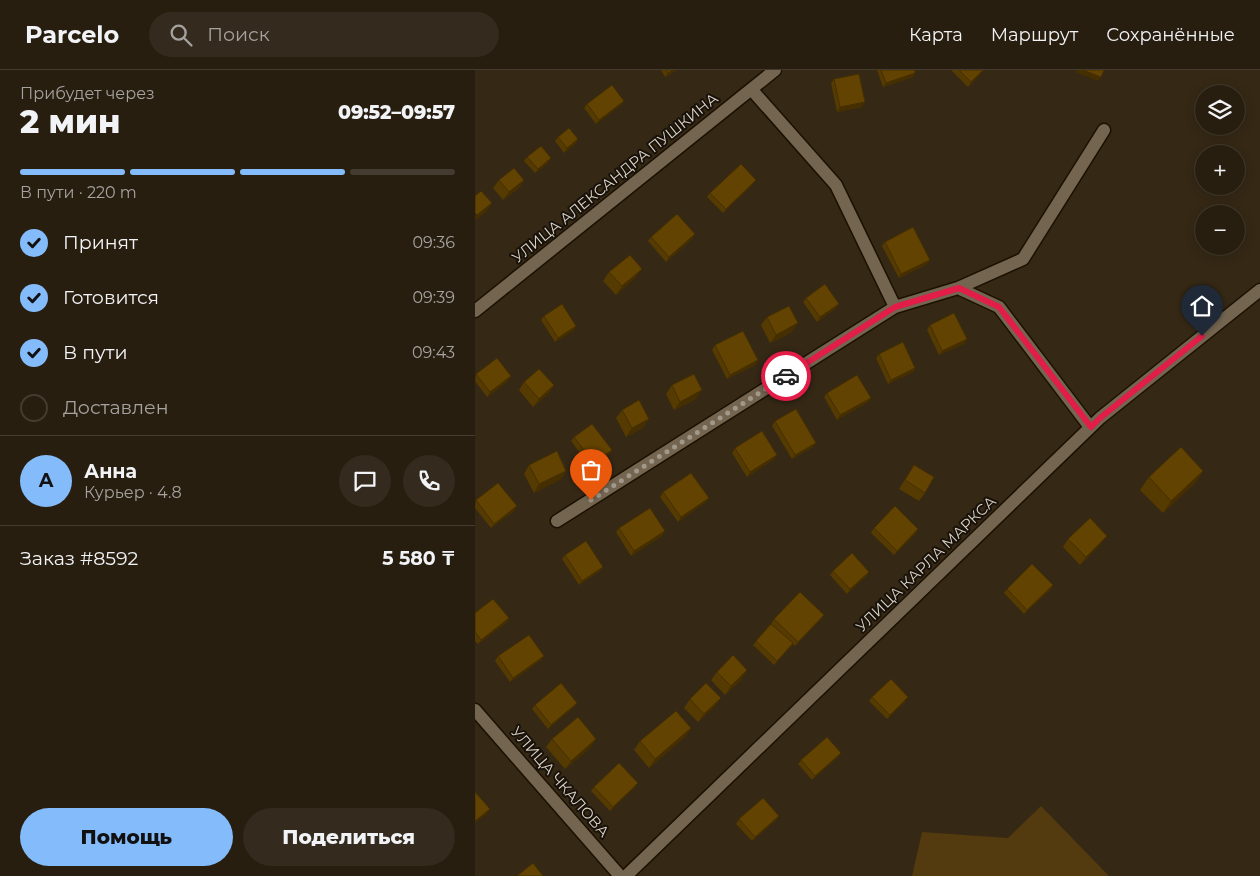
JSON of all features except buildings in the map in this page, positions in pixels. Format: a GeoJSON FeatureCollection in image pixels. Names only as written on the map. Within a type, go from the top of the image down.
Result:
{"type":"FeatureCollection","features":[{"type":"Feature","properties":{"kind":"street","name":"УЛИЦА АЛЕКСАНДРА ПУШКИНА"},"geometry":{"type":"LineString","coordinates":[[475,311],[775,70]]}},
{"type":"Feature","properties":{"kind":"street"},"geometry":{"type":"LineString","coordinates":[[752,90],[836,185],[895,307]]}},
{"type":"Feature","properties":{"kind":"street"},"geometry":{"type":"LineString","coordinates":[[557,521],[895,307],[959,288],[1023,259],[1104,130]]}},
{"type":"Feature","properties":{"kind":"street"},"geometry":{"type":"LineString","coordinates":[[959,288],[999,307],[1091,427]]}},
{"type":"Feature","properties":{"kind":"street","name":"УЛИЦА КАРЛА МАРКСА"},"geometry":{"type":"LineString","coordinates":[[626,876],[1100,418],[1260,290]]}},
{"type":"Feature","properties":{"kind":"street","name":"УЛИЦА ЧКАЛОВА"},"geometry":{"type":"LineString","coordinates":[[475,710],[620,876]]}},
{"type":"Feature","properties":{"kind":"shaded area"},"geometry":{"type":"Polygon","coordinates":[[[1041,806],[1109,876],[912,876],[922,832],[1008,838],[1041,806]]]}},
{"type":"Feature","properties":{"kind":"way so far"},"geometry":{"type":"LineString","coordinates":[[591,500],[786,376]]}},
{"type":"Feature","properties":{"kind":"route"},"geometry":{"type":"LineString","coordinates":[[786,376],[895,307],[959,288],[999,307],[1091,427],[1202,336]]}}]}
